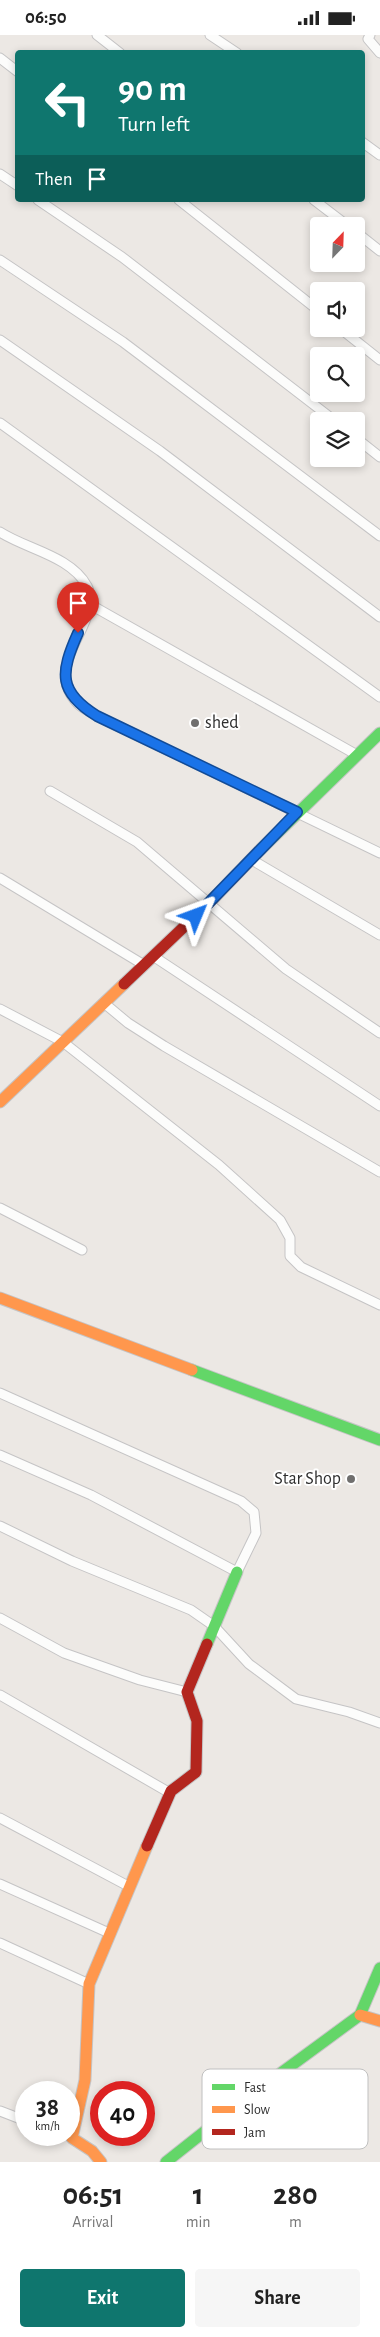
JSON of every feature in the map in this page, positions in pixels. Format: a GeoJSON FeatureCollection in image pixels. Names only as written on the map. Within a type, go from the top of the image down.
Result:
{"type":"FeatureCollection","features":[{"type":"Feature","properties":{"kind":"main road"},"geometry":{"type":"LineString","coordinates":[[0,1102],[210,902],[297,812],[378,737]]}},
{"type":"Feature","properties":{"kind":"main road"},"geometry":{"type":"LineString","coordinates":[[0,1298],[380,1440]]}},
{"type":"Feature","properties":{"kind":"main road"},"geometry":{"type":"LineString","coordinates":[[80,2094],[84,2080],[89,1984],[170,1793],[196,1772],[200,1739],[194,1705],[187,1691],[237,1572]]}},
{"type":"Feature","properties":{"kind":"main road"},"geometry":{"type":"LineString","coordinates":[[287,2069],[360,2015],[380,1968]]}},
{"type":"Feature","properties":{"kind":"main road"},"geometry":{"type":"LineString","coordinates":[[360,2015],[380,2021]]}},
{"type":"Feature","properties":{"kind":"main road"},"geometry":{"type":"LineString","coordinates":[[166,2162],[202,2133]]}},
{"type":"Feature","properties":{"kind":"main road"},"geometry":{"type":"LineString","coordinates":[[80,2144],[92,2151],[100,2162]]}},
{"type":"Feature","properties":{"kind":"street"},"geometry":{"type":"LineString","coordinates":[[97,35],[116,50]]}},
{"type":"Feature","properties":{"kind":"street"},"geometry":{"type":"LineString","coordinates":[[210,35],[232,50]]}},
{"type":"Feature","properties":{"kind":"street"},"geometry":{"type":"LineString","coordinates":[[367,36],[380,53]]}},
{"type":"Feature","properties":{"kind":"street"},"geometry":{"type":"LineString","coordinates":[[0,58],[15,70]]}},
{"type":"Feature","properties":{"kind":"street"},"geometry":{"type":"LineString","coordinates":[[365,144],[380,155]]}},
{"type":"Feature","properties":{"kind":"street"},"geometry":{"type":"LineString","coordinates":[[0,174],[15,184]]}},
{"type":"Feature","properties":{"kind":"street"},"geometry":{"type":"LineString","coordinates":[[41,202],[122,257],[323,412]]}},
{"type":"Feature","properties":{"kind":"street"},"geometry":{"type":"LineString","coordinates":[[182,202],[310,304]]}},
{"type":"Feature","properties":{"kind":"street"},"geometry":{"type":"LineString","coordinates":[[317,202],[336,217]]}},
{"type":"Feature","properties":{"kind":"street"},"geometry":{"type":"LineString","coordinates":[[365,239],[380,251]]}},
{"type":"Feature","properties":{"kind":"street"},"geometry":{"type":"LineString","coordinates":[[0,260],[123,343],[380,536]]}},
{"type":"Feature","properties":{"kind":"street"},"geometry":{"type":"LineString","coordinates":[[351,337],[380,360]]}},
{"type":"Feature","properties":{"kind":"street"},"geometry":{"type":"LineString","coordinates":[[0,340],[160,451],[380,617]]}},
{"type":"Feature","properties":{"kind":"street"},"geometry":{"type":"LineString","coordinates":[[0,423],[380,697]]}},
{"type":"Feature","properties":{"kind":"street"},"geometry":{"type":"LineString","coordinates":[[365,446],[380,457]]}},
{"type":"Feature","properties":{"kind":"street"},"geometry":{"type":"LineString","coordinates":[[0,532],[16,543],[59,559],[74,571],[87,586],[91,605],[72,648],[66,669],[67,689],[78,705],[97,716],[380,853]]}},
{"type":"Feature","properties":{"kind":"street"},"geometry":{"type":"LineString","coordinates":[[91,605],[357,755]]}},
{"type":"Feature","properties":{"kind":"street"},"geometry":{"type":"LineString","coordinates":[[50,791],[137,842],[210,902],[286,969],[380,1033]]}},
{"type":"Feature","properties":{"kind":"street"},"geometry":{"type":"LineString","coordinates":[[252,859],[380,935]]}},
{"type":"Feature","properties":{"kind":"street"},"geometry":{"type":"LineString","coordinates":[[0,878],[144,965]]}},
{"type":"Feature","properties":{"kind":"street"},"geometry":{"type":"LineString","coordinates":[[154,956],[380,1106]]}},
{"type":"Feature","properties":{"kind":"street"},"geometry":{"type":"LineString","coordinates":[[104,1003],[128,1023],[164,1046],[380,1172]]}},
{"type":"Feature","properties":{"kind":"street"},"geometry":{"type":"LineString","coordinates":[[0,1009],[63,1042],[219,1165],[280,1220],[290,1238],[290,1257],[301,1267],[380,1305]]}},
{"type":"Feature","properties":{"kind":"street"},"geometry":{"type":"LineString","coordinates":[[0,1208],[82,1250]]}},
{"type":"Feature","properties":{"kind":"street"},"geometry":{"type":"LineString","coordinates":[[0,1393],[241,1501],[254,1513],[256,1533],[237,1572],[91,1495],[0,1455]]}},
{"type":"Feature","properties":{"kind":"street"},"geometry":{"type":"LineString","coordinates":[[0,1526],[72,1561],[191,1610],[214,1626],[249,1664],[296,1699],[349,1712],[380,1723]]}},
{"type":"Feature","properties":{"kind":"street"},"geometry":{"type":"LineString","coordinates":[[0,1617],[64,1653],[140,1680],[187,1691]]}},
{"type":"Feature","properties":{"kind":"street"},"geometry":{"type":"LineString","coordinates":[[0,1695],[170,1793]]}},
{"type":"Feature","properties":{"kind":"street"},"geometry":{"type":"LineString","coordinates":[[0,1818],[130,1887]]}},
{"type":"Feature","properties":{"kind":"street"},"geometry":{"type":"LineString","coordinates":[[0,1884],[109,1933]]}},
{"type":"Feature","properties":{"kind":"street"},"geometry":{"type":"LineString","coordinates":[[0,1943],[89,1984]]}},
{"type":"Feature","properties":{"kind":"street"},"geometry":{"type":"LineString","coordinates":[[0,2111],[15,2117]]}},
{"type":"Feature","properties":{"kind":"traffic: fast"},"geometry":{"type":"LineString","coordinates":[[261,849],[380,733]]}},
{"type":"Feature","properties":{"kind":"traffic: fast"},"geometry":{"type":"LineString","coordinates":[[192,1370],[380,1440]]}},
{"type":"Feature","properties":{"kind":"traffic: fast"},"geometry":{"type":"LineString","coordinates":[[207,1644],[237,1572]]}},
{"type":"Feature","properties":{"kind":"traffic: fast"},"geometry":{"type":"LineString","coordinates":[[287,2069],[360,2015],[380,1968]]}},
{"type":"Feature","properties":{"kind":"traffic: fast"},"geometry":{"type":"LineString","coordinates":[[166,2162],[202,2133]]}},
{"type":"Feature","properties":{"kind":"traffic: slow"},"geometry":{"type":"LineString","coordinates":[[0,1102],[124,984]]}},
{"type":"Feature","properties":{"kind":"traffic: slow"},"geometry":{"type":"LineString","coordinates":[[0,1298],[192,1370]]}},
{"type":"Feature","properties":{"kind":"traffic: slow"},"geometry":{"type":"LineString","coordinates":[[101,2162],[92,2151],[72,2138],[85,2080],[89,1984],[147,1846]]}},
{"type":"Feature","properties":{"kind":"traffic: slow"},"geometry":{"type":"LineString","coordinates":[[360,2015],[380,2021]]}},
{"type":"Feature","properties":{"kind":"traffic: jam"},"geometry":{"type":"LineString","coordinates":[[124,984],[210,902],[261,849]]}},
{"type":"Feature","properties":{"kind":"traffic: jam"},"geometry":{"type":"LineString","coordinates":[[147,1846],[171,1791],[196,1772],[197,1721],[187,1692],[207,1644]]}},
{"type":"Feature","properties":{"kind":"place","name":"shed"},"geometry":{"type":"Point","coordinates":[195,723]}},
{"type":"Feature","properties":{"kind":"place","name":"Star Shop"},"geometry":{"type":"Point","coordinates":[351,1479]}},
{"type":"Feature","properties":{"kind":"route"},"geometry":{"type":"LineString","coordinates":[[78,633],[66,669],[67,689],[78,705],[97,716],[297,812],[196,916]]}}]}
